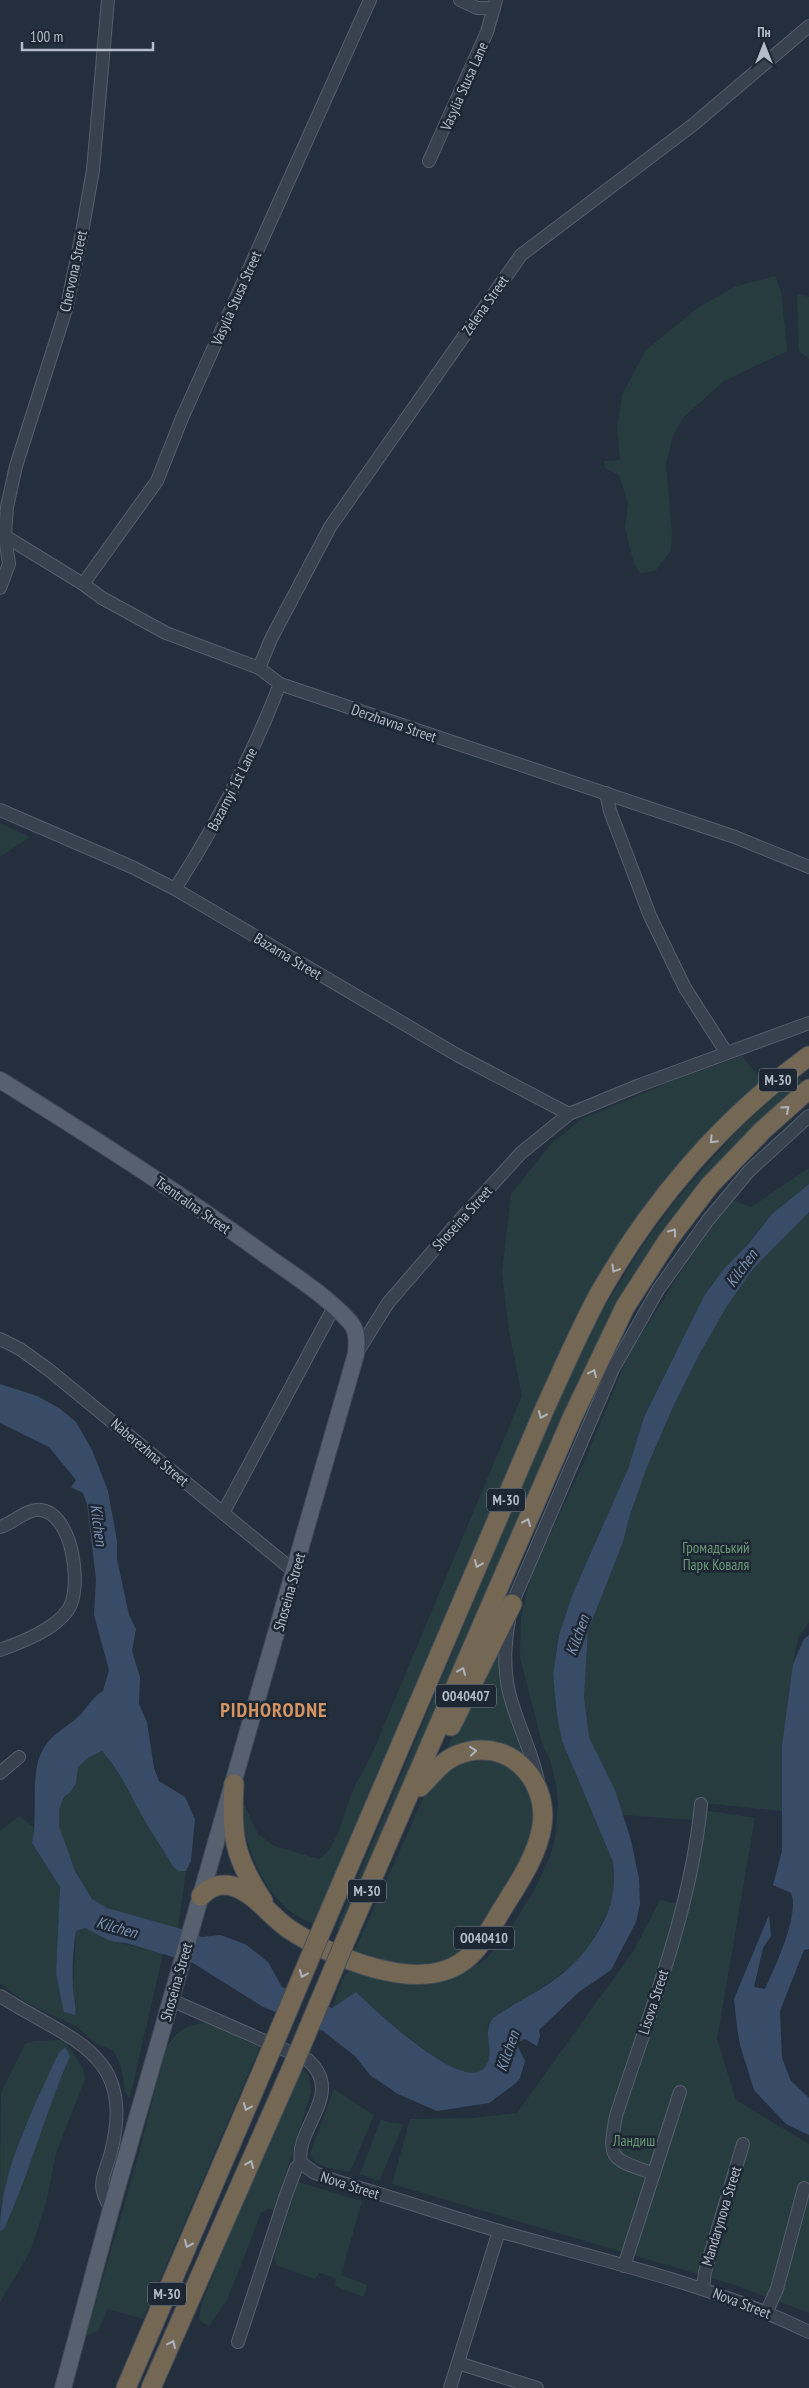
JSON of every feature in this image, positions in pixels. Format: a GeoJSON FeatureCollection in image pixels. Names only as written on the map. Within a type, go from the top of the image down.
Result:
{"type":"FeatureCollection","features":[{"type":"Feature","properties":{"kind":"highway","name":"М-30"},"geometry":{"type":"LineString","coordinates":[[126,2388],[545,1408],[598,1296],[640,1232],[689,1167],[748,1106],[809,1056]]}},
{"type":"Feature","properties":{"kind":"highway","name":"М-30"},"geometry":{"type":"LineString","coordinates":[[151,2388],[291,2070],[568,1427],[625,1307],[668,1240],[710,1185],[763,1130],[809,1089]]}},
{"type":"Feature","properties":{"kind":"highway","name":"О040407"},"geometry":{"type":"LineString","coordinates":[[420,1787],[512,1604]]}},
{"type":"Feature","properties":{"kind":"highway","name":"О040410"},"geometry":{"type":"LineString","coordinates":[[198,1904],[214,1886],[222,1885],[237,1888],[302,1937],[380,1970],[421,1976],[454,1968],[477,1949],[519,1882],[532,1856],[542,1826],[540,1793],[530,1774],[518,1762],[505,1754],[483,1750],[464,1752],[445,1761],[420,1787],[387,1844]]}},
{"type":"Feature","properties":{"kind":"highway","name":"О040410"},"geometry":{"type":"LineString","coordinates":[[234,1784],[232,1823],[236,1850],[244,1872],[277,1920]]}},
{"type":"Feature","properties":{"kind":"main road","name":"Tsentralna Street"},"geometry":{"type":"LineString","coordinates":[[0,1080],[127,1159],[221,1223],[334,1307],[351,1323],[357,1338],[356,1354]]}},
{"type":"Feature","properties":{"kind":"main road","name":"Shoseina Street"},"geometry":{"type":"LineString","coordinates":[[63,2388],[111,2209],[356,1354]]}},
{"type":"Feature","properties":{"kind":"street","name":"Chervona Street"},"geometry":{"type":"LineString","coordinates":[[0,588],[9,564],[2,534],[16,466],[67,306],[81,238],[93,170],[108,0]]}},
{"type":"Feature","properties":{"kind":"street","name":"Vasylia Stusa Street"},"geometry":{"type":"LineString","coordinates":[[83,584],[157,481],[182,418],[370,0]]}},
{"type":"Feature","properties":{"kind":"street"},"geometry":{"type":"LineString","coordinates":[[460,0],[477,8],[495,4]]}},
{"type":"Feature","properties":{"kind":"street","name":"Vasylia Stusa Lane"},"geometry":{"type":"LineString","coordinates":[[430,161],[487,32],[495,4]]}},
{"type":"Feature","properties":{"kind":"street","name":"Zelena Street"},"geometry":{"type":"LineString","coordinates":[[259,668],[271,639],[330,528],[521,255],[694,124],[809,26]]}},
{"type":"Feature","properties":{"kind":"street","name":"Derzhavna Street"},"geometry":{"type":"LineString","coordinates":[[2,534],[83,584],[102,598],[166,633],[259,668],[280,684],[734,837],[809,866]]}},
{"type":"Feature","properties":{"kind":"street","name":"Bazarnyi 1st Lane"},"geometry":{"type":"LineString","coordinates":[[175,889],[204,844],[226,803],[256,741],[280,684]]}},
{"type":"Feature","properties":{"kind":"street"},"geometry":{"type":"LineString","coordinates":[[606,793],[610,811],[650,916],[685,988],[726,1052]]}},
{"type":"Feature","properties":{"kind":"street","name":"Bazarna Street"},"geometry":{"type":"LineString","coordinates":[[0,810],[132,867],[175,889],[457,1055],[569,1114]]}},
{"type":"Feature","properties":{"kind":"street","name":"Shoseina Street"},"geometry":{"type":"LineString","coordinates":[[356,1354],[388,1303],[458,1222],[521,1153],[569,1114],[726,1052],[751,1046],[809,1023]]}},
{"type":"Feature","properties":{"kind":"street","name":"О040407"},"geometry":{"type":"LineString","coordinates":[[512,1604],[613,1369],[658,1290],[708,1220],[748,1171],[809,1116]]}},
{"type":"Feature","properties":{"kind":"street"},"geometry":{"type":"LineString","coordinates":[[223,1514],[334,1307]]}},
{"type":"Feature","properties":{"kind":"street","name":"Naberezhna Street"},"geometry":{"type":"LineString","coordinates":[[0,1339],[20,1349],[113,1420],[223,1514],[295,1572]]}},
{"type":"Feature","properties":{"kind":"street"},"geometry":{"type":"LineString","coordinates":[[0,1527],[11,1524],[34,1510],[44,1510],[59,1521],[69,1540],[75,1568],[74,1600],[59,1620],[22,1642],[0,1650]]}},
{"type":"Feature","properties":{"kind":"street"},"geometry":{"type":"LineString","coordinates":[[512,1604],[506,1639],[506,1672],[509,1692],[537,1777],[540,1793]]}},
{"type":"Feature","properties":{"kind":"street"},"geometry":{"type":"LineString","coordinates":[[0,1773],[19,1757]]}},
{"type":"Feature","properties":{"kind":"street","name":"Lisova Street"},"geometry":{"type":"LineString","coordinates":[[654,2174],[619,2160],[612,2153],[610,2144],[616,2116],[680,1915],[701,1804]]}},
{"type":"Feature","properties":{"kind":"street"},"geometry":{"type":"LineString","coordinates":[[0,1996],[34,2018],[74,2038],[108,2070],[117,2110],[111,2150],[101,2183],[101,2191],[111,2209]]}},
{"type":"Feature","properties":{"kind":"street"},"geometry":{"type":"LineString","coordinates":[[171,2000],[308,2060],[318,2069],[322,2076],[322,2092],[301,2148],[301,2163],[296,2168],[286,2196],[238,2342]]}},
{"type":"Feature","properties":{"kind":"street"},"geometry":{"type":"LineString","coordinates":[[624,2266],[680,2092]]}},
{"type":"Feature","properties":{"kind":"street","name":"Mandarynova Street"},"geometry":{"type":"LineString","coordinates":[[703,2288],[704,2272],[743,2144]]}},
{"type":"Feature","properties":{"kind":"street","name":"Nova Street"},"geometry":{"type":"LineString","coordinates":[[301,2163],[315,2173],[339,2182],[499,2231],[703,2288],[766,2311],[809,2332]]}},
{"type":"Feature","properties":{"kind":"street"},"geometry":{"type":"LineString","coordinates":[[766,2311],[777,2289],[804,2188]]}},
{"type":"Feature","properties":{"kind":"street"},"geometry":{"type":"LineString","coordinates":[[450,2388],[499,2231]]}},
{"type":"Feature","properties":{"kind":"street"},"geometry":{"type":"LineString","coordinates":[[458,2363],[538,2388]]}},
{"type":"Feature","properties":{"kind":"green space"},"geometry":{"type":"Polygon","coordinates":[[[775,276],[781,291],[787,351],[724,381],[683,418],[673,435],[666,463],[672,534],[671,551],[655,571],[640,573],[634,564],[625,528],[628,503],[619,475],[605,468],[604,461],[620,460],[617,429],[622,395],[645,351],[696,309],[734,287],[775,276]]]}},
{"type":"Feature","properties":{"kind":"green space"},"geometry":{"type":"Polygon","coordinates":[[[797,294],[809,297],[809,359],[799,351],[797,294]]]}},
{"type":"Feature","properties":{"kind":"green space"},"geometry":{"type":"Polygon","coordinates":[[[0,823],[30,837],[0,857],[0,823]]]}},
{"type":"Feature","properties":{"kind":"green space"},"geometry":{"type":"Polygon","coordinates":[[[742,1056],[763,1082],[625,1240],[315,1924],[298,1916],[284,1906],[262,1877],[248,1843],[239,1808],[244,1804],[258,1834],[274,1846],[319,1859],[331,1846],[340,1828],[353,1790],[371,1756],[522,1396],[509,1331],[502,1273],[511,1194],[552,1143],[582,1119],[687,1075],[742,1056]]]}},
{"type":"Feature","properties":{"kind":"green space"},"geometry":{"type":"Polygon","coordinates":[[[797,1076],[805,1085],[654,1253],[342,1931],[337,1928],[531,1465],[566,1383],[602,1311],[643,1245],[675,1201],[737,1131],[797,1076]]]}},
{"type":"Feature","properties":{"kind":"green space"},"geometry":{"type":"Polygon","coordinates":[[[809,1168],[809,1184],[772,1214],[704,1296],[644,1417],[628,1469],[573,1593],[559,1635],[553,1674],[562,1741],[613,1862],[615,1879],[614,1898],[591,1945],[578,1962],[488,2025],[490,2053],[487,2064],[483,2069],[472,2073],[456,2069],[438,2059],[398,2030],[356,1992],[332,2008],[342,1980],[350,1969],[449,1978],[479,1964],[489,1956],[506,1935],[534,1891],[551,1854],[555,1838],[558,1804],[556,1784],[550,1759],[543,1747],[520,1657],[521,1617],[532,1573],[585,1460],[628,1356],[704,1235],[731,1200],[751,1207],[809,1168]]]}},
{"type":"Feature","properties":{"kind":"green space"},"geometry":{"type":"Polygon","coordinates":[[[806,1214],[809,1214],[809,1622],[798,1638],[793,1664],[782,1745],[782,1811],[703,1803],[702,1810],[755,1818],[717,2039],[736,2100],[809,2144],[809,2313],[735,2285],[392,2184],[410,2119],[472,2118],[517,2113],[634,1950],[660,1900],[677,1904],[694,1820],[623,1815],[615,1790],[589,1737],[584,1697],[588,1631],[623,1542],[630,1515],[647,1467],[673,1407],[700,1353],[727,1306],[753,1269],[806,1214]]]}},
{"type":"Feature","properties":{"kind":"green space"},"geometry":{"type":"Polygon","coordinates":[[[500,1629],[501,1683],[527,1764],[522,1758],[443,1758],[500,1629]]]}},
{"type":"Feature","properties":{"kind":"green space"},"geometry":{"type":"Polygon","coordinates":[[[102,1751],[127,1785],[134,1800],[178,1871],[186,1871],[178,1928],[120,1914],[92,1899],[81,1884],[64,1844],[58,1817],[60,1805],[74,1787],[77,1767],[88,1758],[102,1751]]]}},
{"type":"Feature","properties":{"kind":"green space"},"geometry":{"type":"Polygon","coordinates":[[[488,1756],[527,1777],[535,1819],[526,1858],[463,1956],[419,1969],[353,1955],[426,1792],[445,1768],[488,1756]]]}},
{"type":"Feature","properties":{"kind":"green space"},"geometry":{"type":"Polygon","coordinates":[[[19,1816],[35,1828],[32,1843],[60,1887],[56,1974],[65,2012],[76,2007],[73,1990],[76,1931],[85,1928],[123,1944],[163,1953],[130,2098],[125,2091],[121,2066],[113,2050],[96,2044],[77,2027],[23,2001],[0,1983],[0,1831],[19,1816]]]}},
{"type":"Feature","properties":{"kind":"green space"},"geometry":{"type":"Polygon","coordinates":[[[202,2023],[210,2023],[251,2043],[261,2045],[143,2319],[108,2309],[98,2331],[86,2336],[137,2161],[165,2051],[172,2039],[182,2030],[202,2023]]]}},
{"type":"Feature","properties":{"kind":"green space"},"geometry":{"type":"Polygon","coordinates":[[[65,2040],[83,2069],[85,2079],[56,2153],[46,2203],[30,2252],[0,2302],[0,2231],[4,2229],[13,2208],[70,2056],[58,2054],[21,2136],[0,2210],[1,2093],[25,2044],[35,2041],[65,2040]]]}},
{"type":"Feature","properties":{"kind":"green space"},"geometry":{"type":"Polygon","coordinates":[[[301,2068],[309,2076],[311,2092],[275,2209],[267,2209],[261,2213],[228,2298],[209,2326],[199,2319],[202,2303],[238,2212],[301,2068]]]}},
{"type":"Feature","properties":{"kind":"green space"},"geometry":{"type":"Polygon","coordinates":[[[334,2089],[374,2115],[350,2172],[321,2165],[312,2159],[310,2154],[334,2089]]]}},
{"type":"Feature","properties":{"kind":"green space"},"geometry":{"type":"Polygon","coordinates":[[[381,2119],[403,2125],[379,2181],[360,2174],[381,2119]]]}},
{"type":"Feature","properties":{"kind":"green space"},"geometry":{"type":"Polygon","coordinates":[[[298,2182],[362,2201],[341,2275],[367,2285],[364,2297],[335,2286],[336,2278],[319,2273],[315,2279],[276,2265],[274,2257],[298,2182]]]}},
{"type":"Feature","properties":{"kind":"water","name":"Kilchen"},"geometry":{"type":"Polygon","coordinates":[[[809,1184],[809,1212],[753,1269],[727,1306],[700,1353],[673,1407],[647,1467],[630,1515],[623,1542],[588,1631],[584,1697],[589,1737],[615,1790],[631,1840],[639,1879],[640,1904],[636,1922],[611,1970],[579,1992],[539,2030],[540,2036],[537,2046],[525,2039],[516,2043],[525,2061],[520,2078],[516,2083],[489,2103],[437,2111],[398,2094],[370,2075],[355,2056],[323,2031],[263,2007],[193,1963],[126,1943],[110,1941],[85,1928],[76,1931],[74,1945],[73,1991],[76,2008],[75,2015],[64,2012],[56,1974],[60,1887],[32,1843],[35,1819],[35,1780],[40,1756],[45,1746],[56,1734],[77,1718],[95,1697],[103,1691],[109,1670],[94,1615],[96,1579],[87,1504],[83,1493],[71,1487],[76,1480],[49,1447],[0,1423],[0,1384],[37,1396],[59,1408],[76,1422],[92,1450],[108,1491],[117,1541],[117,1559],[129,1615],[136,1629],[132,1651],[140,1677],[139,1704],[147,1722],[154,1768],[159,1781],[185,1797],[195,1819],[191,1861],[186,1871],[178,1871],[172,1865],[107,1757],[102,1751],[88,1758],[78,1767],[76,1783],[71,1792],[64,1797],[59,1810],[59,1826],[75,1871],[92,1899],[107,1908],[178,1928],[202,1937],[220,1935],[245,1944],[268,1962],[282,1987],[332,2008],[356,1992],[418,2046],[457,2069],[473,2073],[484,2068],[488,2062],[490,2050],[488,2031],[493,2018],[539,1990],[578,1959],[590,1945],[611,1904],[614,1880],[613,1862],[562,1741],[557,1715],[553,1674],[559,1635],[573,1593],[628,1469],[644,1417],[704,1296],[723,1270],[749,1243],[772,1214],[809,1184]]]}},
{"type":"Feature","properties":{"kind":"water"},"geometry":{"type":"Polygon","coordinates":[[[809,1635],[809,1949],[804,1950],[780,2011],[782,2058],[791,2081],[809,2098],[809,2135],[786,2124],[754,2090],[740,2045],[734,1999],[769,1915],[771,1936],[763,1948],[754,1987],[765,1989],[785,1941],[792,1914],[793,1903],[791,1893],[773,1885],[782,1851],[782,1745],[793,1664],[804,1639],[809,1635]]]}},
{"type":"Feature","properties":{"kind":"water"},"geometry":{"type":"Polygon","coordinates":[[[65,2047],[70,2056],[13,2208],[4,2229],[0,2231],[6,2186],[20,2140],[58,2054],[65,2047]]]}},
{"type":"Feature","properties":{"kind":"pier"},"geometry":{"type":"Polygon","coordinates":[[[288,1987],[325,2002],[313,2030],[276,2015],[288,1987]]]}},
{"type":"Feature","properties":{"kind":"district","name":"PIDHORODNE"},"geometry":{"type":"Point","coordinates":[274,1710]}},
{"type":"Feature","properties":{"kind":"park label","name":"Громадський Парк Коваля"},"geometry":{"type":"Point","coordinates":[716,1556]}},
{"type":"Feature","properties":{"kind":"park label","name":"Ландиш"},"geometry":{"type":"Point","coordinates":[634,2140]}}]}
